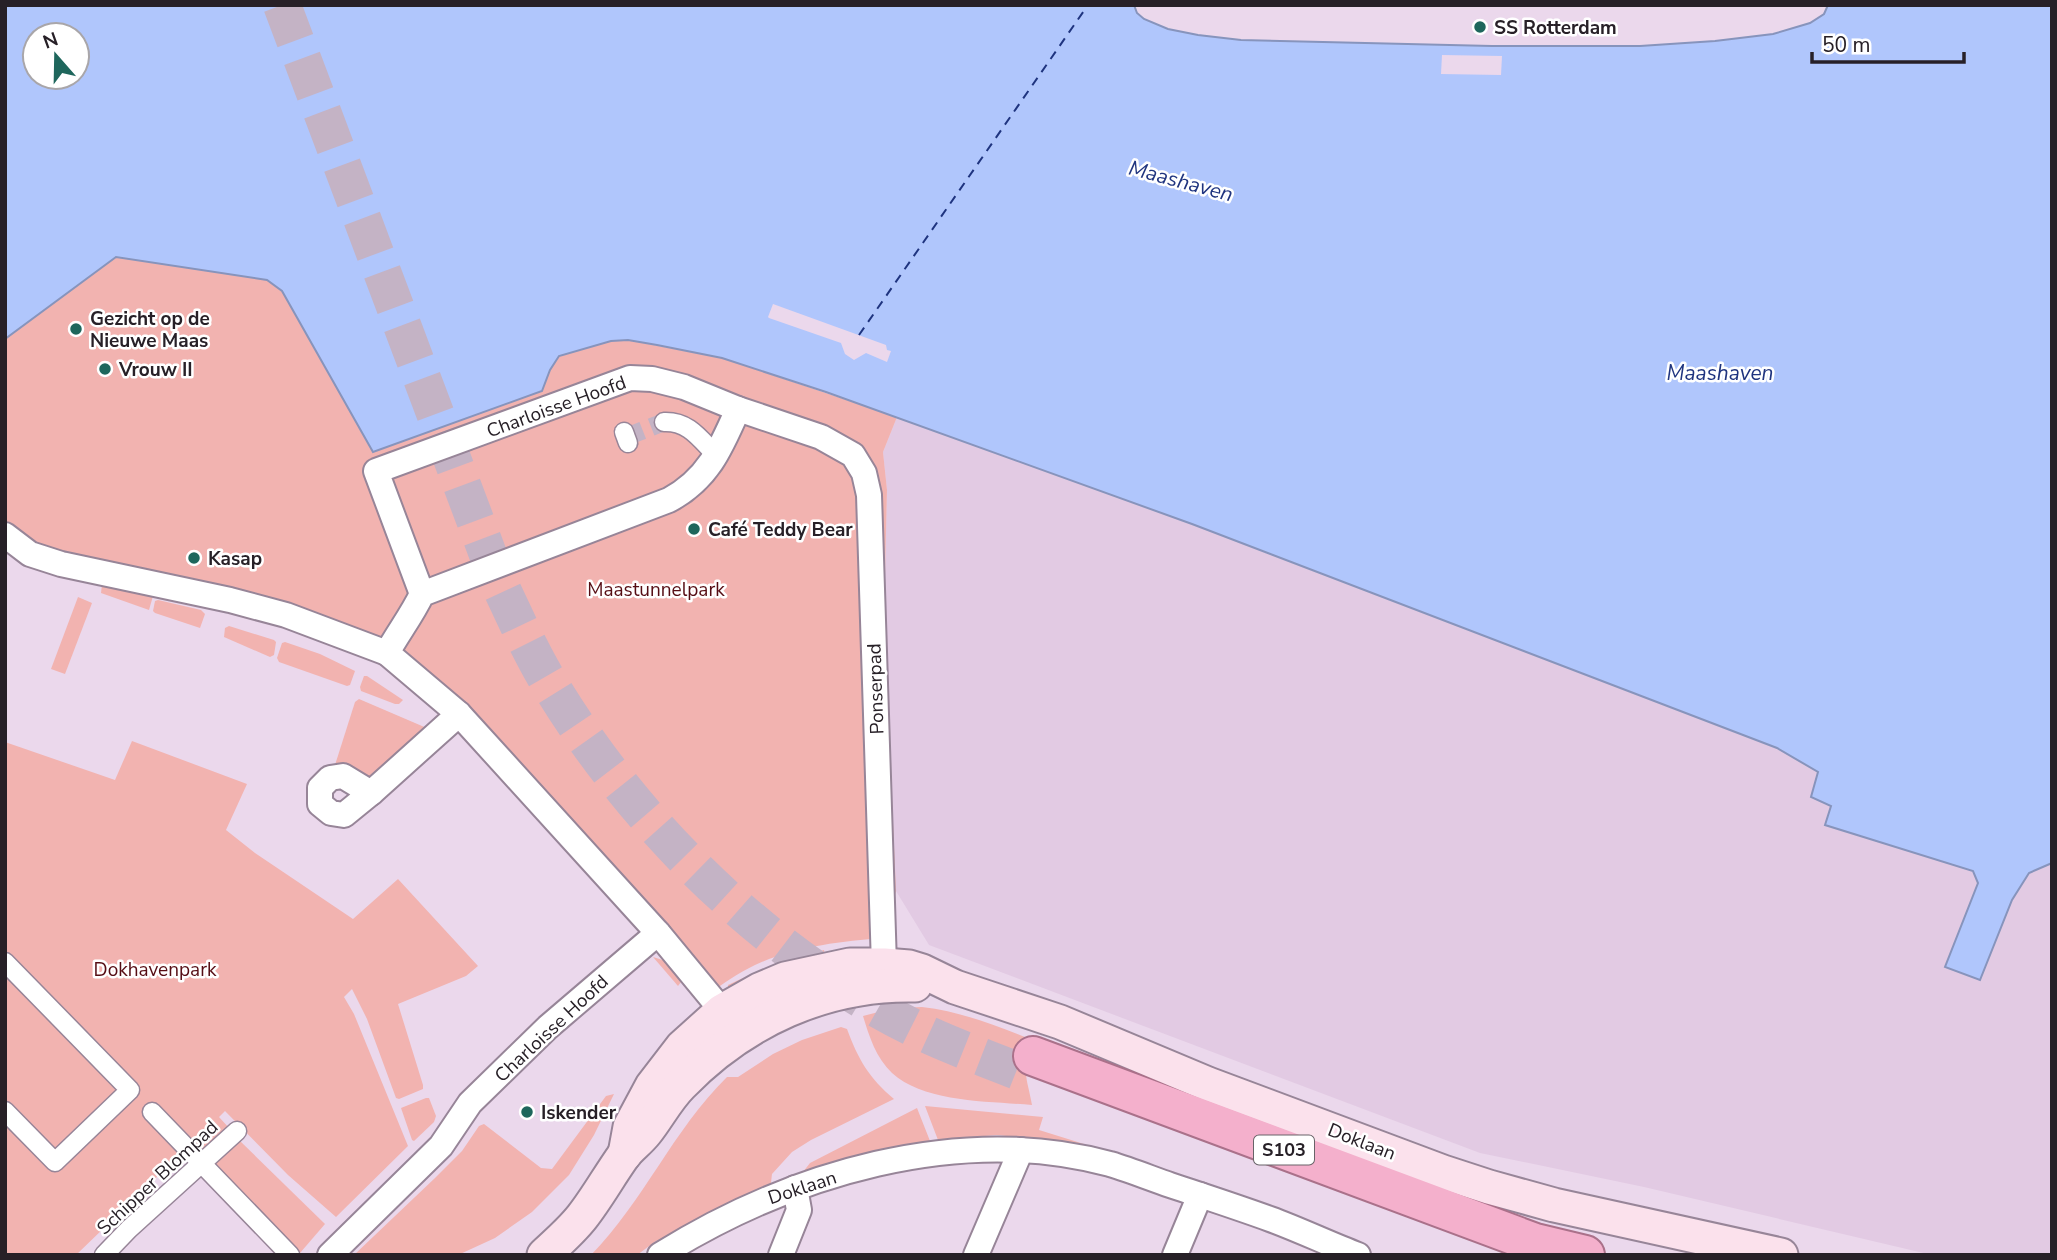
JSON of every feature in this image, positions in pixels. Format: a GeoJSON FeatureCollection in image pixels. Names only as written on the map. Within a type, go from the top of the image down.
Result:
{"type":"FeatureCollection","features":[{"type":"Feature","properties":{"kind":"highway","name":"Doklaan"},"geometry":{"type":"LineString","coordinates":[[1499,1255],[1351,1200],[1029,1065],[1550,1249],[1585,1255]]}},
{"type":"Feature","properties":{"kind":"main road","name":"Doklaan"},"geometry":{"type":"LineString","coordinates":[[732,1023],[759,990],[785,979],[850,965],[909,967],[1443,1172],[1555,1205],[1781,1255]]}},
{"type":"Feature","properties":{"kind":"main road","name":"Doklaan"},"geometry":{"type":"LineString","coordinates":[[544,1255],[580,1220],[608,1182],[625,1154],[630,1127],[652,1086],[682,1047],[732,1023],[764,1021],[796,1006],[854,989],[911,985],[956,986]]}},
{"type":"Feature","properties":{"kind":"street","name":"Charloisse Hoofd"},"geometry":{"type":"LineString","coordinates":[[422,594],[376,471],[630,378],[652,379],[684,387],[738,409]]}},
{"type":"Feature","properties":{"kind":"street","name":"Ponserpad"},"geometry":{"type":"LineString","coordinates":[[738,409],[826,429],[853,455],[864,473],[869,495],[884,965]]}},
{"type":"Feature","properties":{"kind":"street"},"geometry":{"type":"LineString","coordinates":[[387,653],[422,594],[683,492],[700,479],[716,455],[738,409]]}},
{"type":"Feature","properties":{"kind":"street"},"geometry":{"type":"LineString","coordinates":[[664,422],[682,424],[716,455]]}},
{"type":"Feature","properties":{"kind":"street"},"geometry":{"type":"LineString","coordinates":[[5,535],[30,554],[61,564],[230,600],[286,615],[387,653],[459,714],[658,933],[732,1023]]}},
{"type":"Feature","properties":{"kind":"street"},"geometry":{"type":"LineString","coordinates":[[371,793],[459,714]]}},
{"type":"Feature","properties":{"kind":"street","name":"Charloisse Hoofd"},"geometry":{"type":"LineString","coordinates":[[330,1255],[441,1146],[470,1103],[538,1037],[658,933]]}},
{"type":"Feature","properties":{"kind":"street"},"geometry":{"type":"LineString","coordinates":[[5,962],[130,1090],[55,1162],[5,1111]]}},
{"type":"Feature","properties":{"kind":"street"},"geometry":{"type":"LineString","coordinates":[[152,1112],[290,1255]]}},
{"type":"Feature","properties":{"kind":"street","name":"Schipper Blompad"},"geometry":{"type":"LineString","coordinates":[[104,1255],[237,1131]]}},
{"type":"Feature","properties":{"kind":"street","name":"Doklaan"},"geometry":{"type":"LineString","coordinates":[[660,1255],[740,1210],[795,1188],[905,1157],[971,1150],[1021,1150],[1063,1154],[1110,1164],[1272,1220],[1357,1255]]}},
{"type":"Feature","properties":{"kind":"street"},"geometry":{"type":"LineString","coordinates":[[976,1255],[1021,1150]]}},
{"type":"Feature","properties":{"kind":"street"},"geometry":{"type":"LineString","coordinates":[[780,1255],[799,1210],[795,1188]]}},
{"type":"Feature","properties":{"kind":"street"},"geometry":{"type":"LineString","coordinates":[[1175,1255],[1200,1195]]}},
{"type":"Feature","properties":{"kind":"shaded area"},"geometry":{"type":"Polygon","coordinates":[[[897,417],[2052,790],[2052,1255],[1932,1255],[1644,1187],[1480,1153],[929,945],[896,891],[884,619],[887,490],[883,452],[897,417]]]}},
{"type":"Feature","properties":{"kind":"green space","name":"Maastunnelpark"},"geometry":{"type":"Polygon","coordinates":[[[116,257],[267,280],[282,291],[373,452],[542,391],[559,356],[611,341],[628,340],[722,358],[897,417],[883,452],[887,490],[884,619],[896,891],[883,938],[834,943],[770,959],[749,968],[708,994],[387,653],[61,564],[5,535],[5,339],[116,257]]]}},
{"type":"Feature","properties":{"kind":"green space"},"geometry":{"type":"Polygon","coordinates":[[[102,584],[150,594],[153,596],[149,610],[101,593],[102,584]]]}},
{"type":"Feature","properties":{"kind":"green space"},"geometry":{"type":"Polygon","coordinates":[[[78,597],[92,603],[65,674],[51,669],[78,597]]]}},
{"type":"Feature","properties":{"kind":"green space"},"geometry":{"type":"Polygon","coordinates":[[[155,601],[201,610],[205,614],[200,628],[155,613],[155,601]]]}},
{"type":"Feature","properties":{"kind":"green space"},"geometry":{"type":"Polygon","coordinates":[[[229,626],[274,640],[274,655],[270,657],[224,637],[225,628],[229,626]]]}},
{"type":"Feature","properties":{"kind":"green space"},"geometry":{"type":"Polygon","coordinates":[[[282,643],[320,654],[355,671],[350,685],[279,662],[277,658],[282,643]]]}},
{"type":"Feature","properties":{"kind":"green space"},"geometry":{"type":"Polygon","coordinates":[[[364,676],[403,700],[395,704],[361,691],[364,676]]]}},
{"type":"Feature","properties":{"kind":"green space"},"geometry":{"type":"Polygon","coordinates":[[[359,699],[429,729],[375,781],[335,769],[355,702],[359,699]]]}},
{"type":"Feature","properties":{"kind":"green space","name":"Dokhavenpark"},"geometry":{"type":"Polygon","coordinates":[[[132,741],[247,784],[226,830],[255,853],[353,919],[398,879],[478,966],[466,976],[398,1004],[423,1085],[423,1089],[399,1099],[396,1098],[367,1019],[352,989],[344,997],[354,1014],[408,1146],[336,1217],[288,1175],[225,1111],[219,1117],[230,1129],[203,1156],[190,1145],[76,1255],[5,1255],[5,742],[115,780],[132,741]]]}},
{"type":"Feature","properties":{"kind":"green space"},"geometry":{"type":"Polygon","coordinates":[[[824,950],[826,962],[737,988],[728,987],[763,970],[824,950]]]}},
{"type":"Feature","properties":{"kind":"green space"},"geometry":{"type":"Polygon","coordinates":[[[653,957],[669,962],[684,978],[678,986],[653,957]]]}},
{"type":"Feature","properties":{"kind":"green space"},"geometry":{"type":"Polygon","coordinates":[[[922,1007],[970,1017],[1048,1046],[1026,1072],[1032,1105],[939,1095],[906,1083],[892,1073],[877,1054],[863,1016],[894,1008],[922,1007]]]}},
{"type":"Feature","properties":{"kind":"green space"},"geometry":{"type":"Polygon","coordinates":[[[841,1027],[847,1029],[855,1050],[871,1076],[894,1099],[792,1152],[772,1174],[770,1191],[656,1241],[637,1255],[591,1255],[627,1212],[690,1120],[727,1077],[738,1077],[773,1054],[802,1040],[841,1027]]]}},
{"type":"Feature","properties":{"kind":"green space"},"geometry":{"type":"Polygon","coordinates":[[[614,1094],[594,1135],[569,1175],[532,1212],[495,1238],[458,1255],[354,1255],[462,1151],[479,1126],[484,1124],[541,1168],[552,1169],[606,1096],[614,1094]]]}},
{"type":"Feature","properties":{"kind":"green space"},"geometry":{"type":"Polygon","coordinates":[[[429,1098],[436,1116],[434,1122],[414,1141],[401,1108],[429,1098]]]}},
{"type":"Feature","properties":{"kind":"green space"},"geometry":{"type":"Polygon","coordinates":[[[925,1106],[1043,1117],[1039,1130],[1084,1144],[997,1135],[938,1140],[925,1106]]]}},
{"type":"Feature","properties":{"kind":"green space"},"geometry":{"type":"Polygon","coordinates":[[[917,1108],[930,1141],[865,1155],[803,1178],[803,1172],[810,1163],[917,1108]]]}},
{"type":"Feature","properties":{"kind":"green space"},"geometry":{"type":"Polygon","coordinates":[[[238,1139],[325,1224],[300,1253],[296,1253],[211,1161],[238,1139]]]}},
{"type":"Feature","properties":{"kind":"water","name":"Maashaven"},"geometry":{"type":"Polygon","coordinates":[[[5,5],[1134,5],[1137,13],[1144,19],[1168,29],[1241,40],[1492,46],[1640,46],[1773,34],[1810,23],[1824,14],[1828,5],[2052,5],[2052,863],[2029,873],[2012,900],[1980,980],[1945,967],[1978,883],[1973,871],[1825,825],[1831,806],[1811,797],[1818,772],[1777,748],[1192,524],[826,392],[722,358],[628,340],[611,341],[559,356],[542,391],[373,452],[282,291],[267,280],[116,257],[5,339],[5,5]]]}},
{"type":"Feature","properties":{"kind":"pier"},"geometry":{"type":"Polygon","coordinates":[[[1442,55],[1502,56],[1501,75],[1441,74],[1442,55]]]}},
{"type":"Feature","properties":{"kind":"pier"},"geometry":{"type":"Polygon","coordinates":[[[773,304],[886,345],[887,350],[891,351],[887,362],[866,353],[854,360],[845,354],[841,343],[769,318],[773,304]]]}},
{"type":"Feature","properties":{"kind":"ferry route"},"geometry":{"type":"LineString","coordinates":[[859,335],[1088,5]]}},
{"type":"Feature","properties":{"kind":"tunnel"},"geometry":{"type":"LineString","coordinates":[[282,5],[498,581],[541,669],[583,734],[621,786],[664,836],[710,883],[760,927],[812,967],[866,1002],[935,1038],[1025,1074]]}},
{"type":"Feature","properties":{"kind":"tunnel"},"geometry":{"type":"LineString","coordinates":[[626,437],[664,422]]}},
{"type":"Feature","properties":{"kind":"place","name":"SS Rotterdam"},"geometry":{"type":"Point","coordinates":[1480,27]}},
{"type":"Feature","properties":{"kind":"place","name":"Gezicht op de Nieuwe Maas"},"geometry":{"type":"Point","coordinates":[76,329]}},
{"type":"Feature","properties":{"kind":"place","name":"Vrouw II"},"geometry":{"type":"Point","coordinates":[105,369]}},
{"type":"Feature","properties":{"kind":"place","name":"Café Teddy Bear"},"geometry":{"type":"Point","coordinates":[694,529]}},
{"type":"Feature","properties":{"kind":"place","name":"Kasap"},"geometry":{"type":"Point","coordinates":[194,558]}},
{"type":"Feature","properties":{"kind":"place","name":"Iskender"},"geometry":{"type":"Point","coordinates":[527,1112]}}]}
